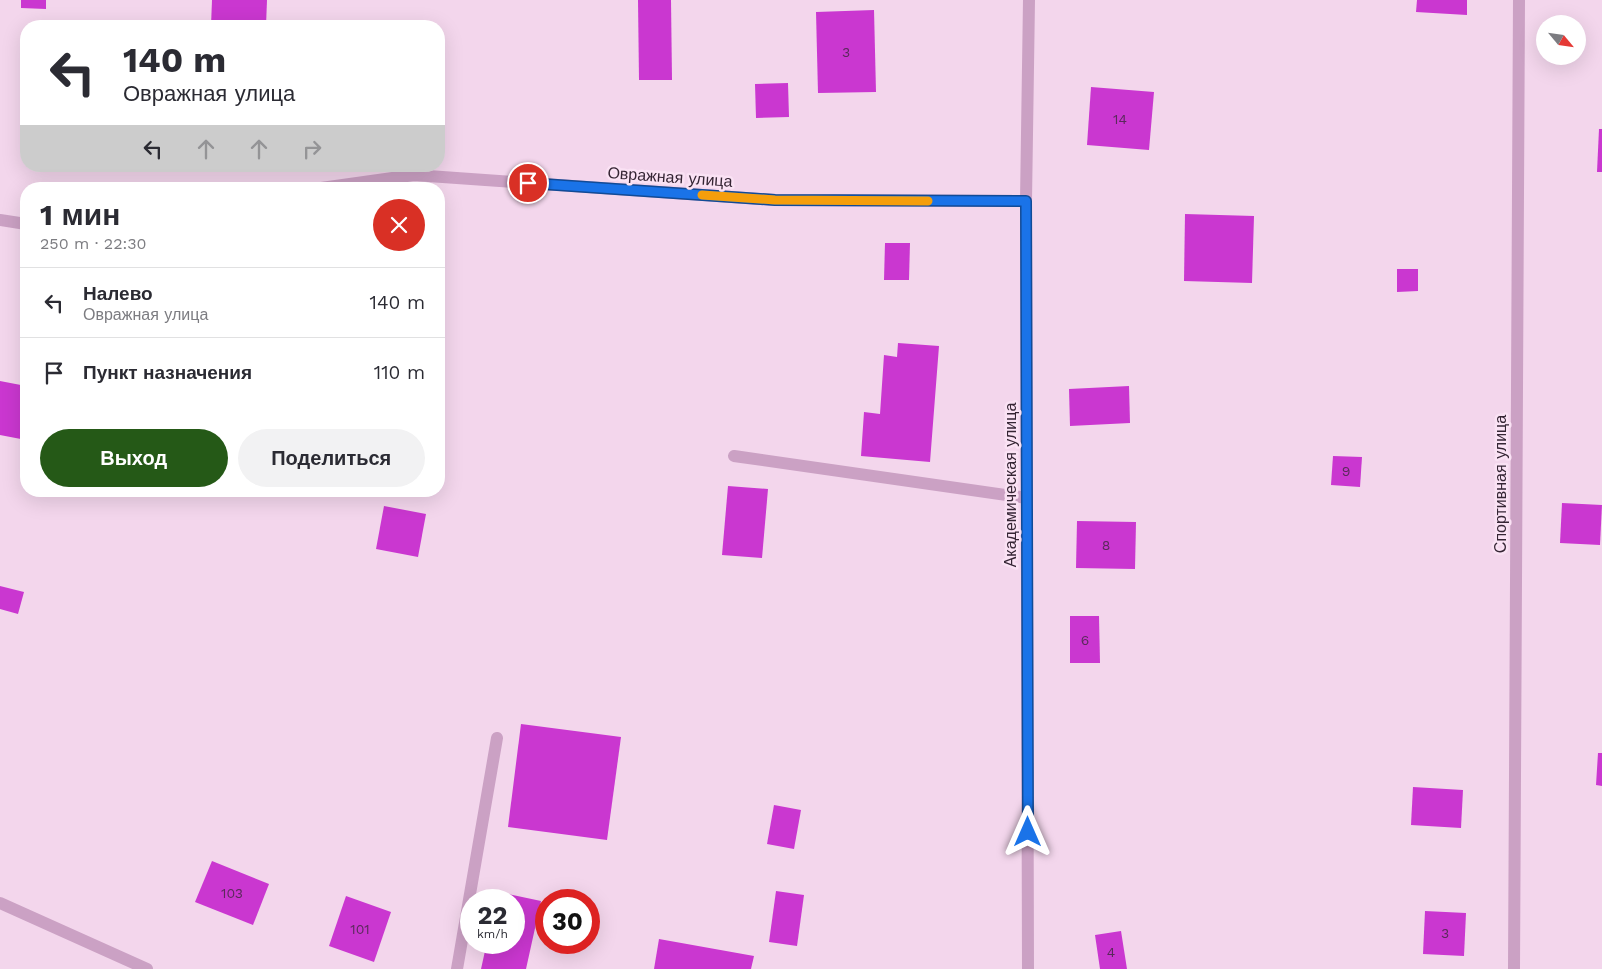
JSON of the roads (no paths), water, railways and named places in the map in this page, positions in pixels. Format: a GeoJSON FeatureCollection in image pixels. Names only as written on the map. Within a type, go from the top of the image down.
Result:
{"type":"FeatureCollection","features":[{"type":"Feature","properties":{"kind":"street","name":"Академическая улица"},"geometry":{"type":"LineString","coordinates":[[1028,969],[1026,201],[1029,0]]}},
{"type":"Feature","properties":{"kind":"street","name":"Спортивная улица"},"geometry":{"type":"LineString","coordinates":[[1514,969],[1519,0]]}},
{"type":"Feature","properties":{"kind":"street","name":"Овражная улица"},"geometry":{"type":"LineString","coordinates":[[364,182],[414,175],[775,200],[1026,201]]}},
{"type":"Feature","properties":{"kind":"street"},"geometry":{"type":"LineString","coordinates":[[0,220],[20,223]]}},
{"type":"Feature","properties":{"kind":"street"},"geometry":{"type":"LineString","coordinates":[[734,456],[1027,498]]}},
{"type":"Feature","properties":{"kind":"street"},"geometry":{"type":"LineString","coordinates":[[457,969],[497,738]]}},
{"type":"Feature","properties":{"kind":"street"},"geometry":{"type":"LineString","coordinates":[[0,903],[147,969]]}}]}
